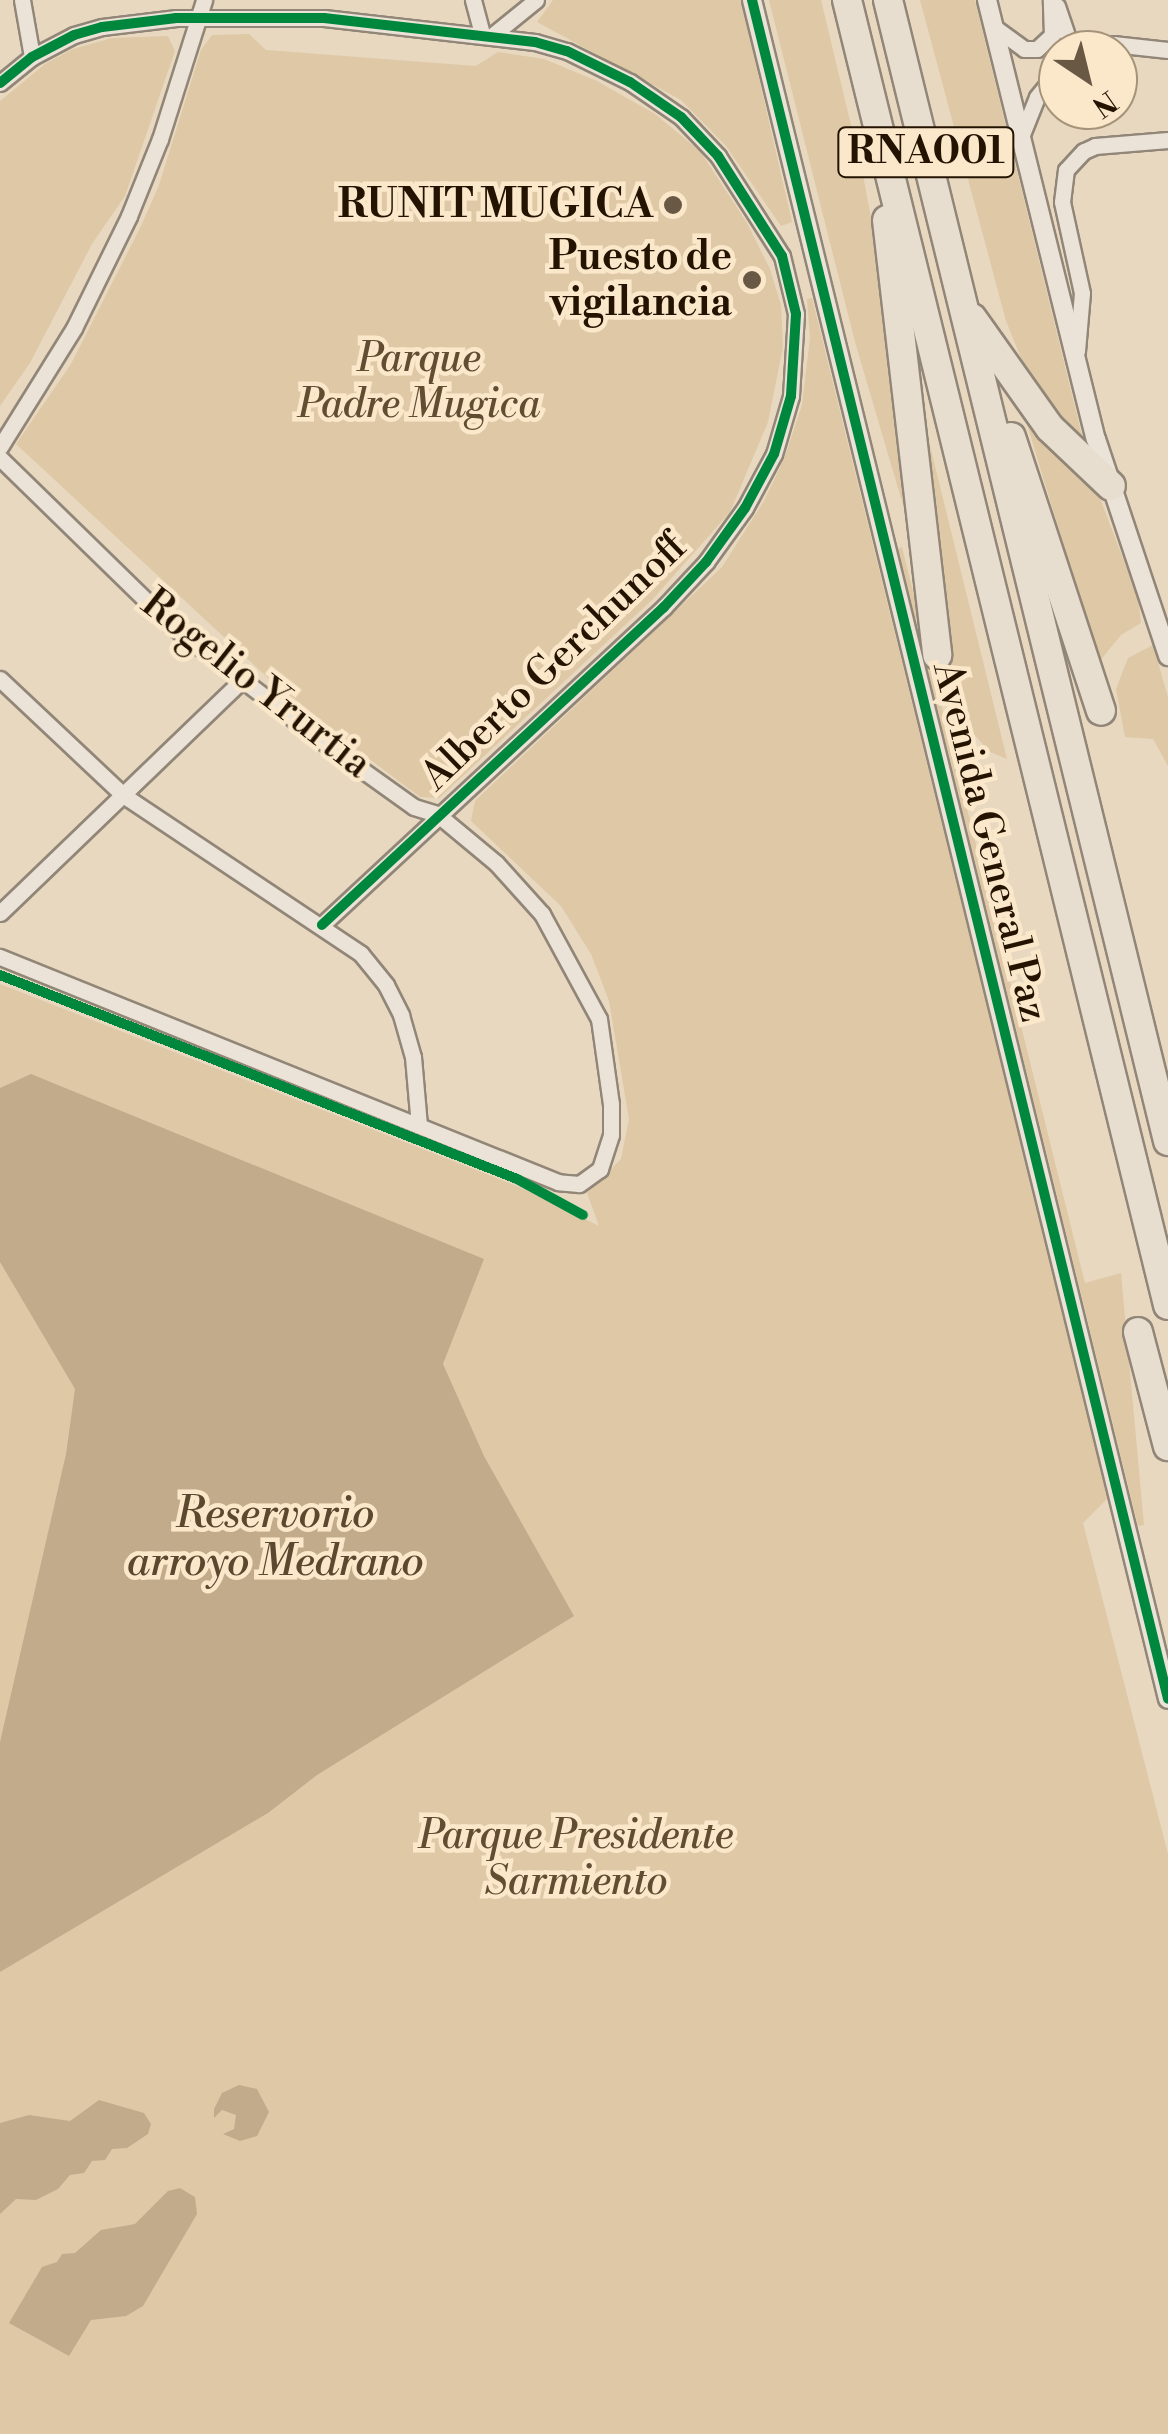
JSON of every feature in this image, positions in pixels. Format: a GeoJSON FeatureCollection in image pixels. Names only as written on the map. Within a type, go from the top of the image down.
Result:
{"type":"FeatureCollection","features":[{"type":"Feature","properties":{"kind":"highway","name":"Avenida General Paz"},"geometry":{"type":"LineString","coordinates":[[846,0],[1168,1305]]}},
{"type":"Feature","properties":{"kind":"highway","name":"RNA001"},"geometry":{"type":"LineString","coordinates":[[888,0],[1168,1141]]}},
{"type":"Feature","properties":{"kind":"highway"},"geometry":{"type":"LineString","coordinates":[[878,129],[937,655]]}},
{"type":"Feature","properties":{"kind":"highway"},"geometry":{"type":"LineString","coordinates":[[963,304],[1050,428],[1111,486]]}},
{"type":"Feature","properties":{"kind":"highway"},"geometry":{"type":"LineString","coordinates":[[963,304],[1040,517],[1101,711]]}},
{"type":"Feature","properties":{"kind":"highway"},"geometry":{"type":"LineString","coordinates":[[1138,1332],[1168,1446]]}},
{"type":"Feature","properties":{"kind":"street"},"geometry":{"type":"LineString","coordinates":[[22,0],[32,58]]}},
{"type":"Feature","properties":{"kind":"street"},"geometry":{"type":"LineString","coordinates":[[0,447],[74,328],[130,216],[160,139],[204,0]]}},
{"type":"Feature","properties":{"kind":"street"},"geometry":{"type":"LineString","coordinates":[[473,0],[488,33]]}},
{"type":"Feature","properties":{"kind":"street"},"geometry":{"type":"LineString","coordinates":[[0,84],[32,58],[74,35],[102,26],[196,17],[324,18],[488,33],[536,0]]}},
{"type":"Feature","properties":{"kind":"street","name":"Avenida General Paz"},"geometry":{"type":"LineString","coordinates":[[752,0],[1168,1700]]}},
{"type":"Feature","properties":{"kind":"street"},"geometry":{"type":"LineString","coordinates":[[987,0],[1076,360],[1111,486],[1168,656]]}},
{"type":"Feature","properties":{"kind":"street"},"geometry":{"type":"LineString","coordinates":[[994,27],[1024,49],[1037,49],[1052,35],[1053,0]]}},
{"type":"Feature","properties":{"kind":"street"},"geometry":{"type":"LineString","coordinates":[[1053,0],[1064,30]]}},
{"type":"Feature","properties":{"kind":"street","name":"Alberto Gerchunoff"},"geometry":{"type":"LineString","coordinates":[[322,924],[664,607],[706,562],[745,508],[774,454],[791,396],[796,314],[782,256],[718,156],[682,117],[630,82],[566,51],[488,33]]}},
{"type":"Feature","properties":{"kind":"street"},"geometry":{"type":"LineString","coordinates":[[1138,47],[1168,50]]}},
{"type":"Feature","properties":{"kind":"street"},"geometry":{"type":"LineString","coordinates":[[1021,137],[1038,96]]}},
{"type":"Feature","properties":{"kind":"street"},"geometry":{"type":"LineString","coordinates":[[1076,360],[1082,293],[1062,202],[1066,170],[1084,151],[1095,146],[1168,140]]}},
{"type":"Feature","properties":{"kind":"street"},"geometry":{"type":"LineString","coordinates":[[782,256],[813,250]]}},
{"type":"Feature","properties":{"kind":"street","name":"Rogelio Yrurtia"},"geometry":{"type":"LineString","coordinates":[[0,458],[171,624],[241,681],[414,807],[438,814],[496,863],[542,914],[599,1019],[611,1104],[610,1136],[600,1169],[578,1184],[558,1182],[420,1126]]}},
{"type":"Feature","properties":{"kind":"street"},"geometry":{"type":"LineString","coordinates":[[0,679],[123,795],[322,924],[360,954],[386,985],[413,1056],[420,1126],[0,957]]}},
{"type":"Feature","properties":{"kind":"street"},"geometry":{"type":"LineString","coordinates":[[0,913],[241,681]]}},
{"type":"Feature","properties":{"kind":"green space"},"geometry":{"type":"Polygon","coordinates":[[[553,0],[741,0],[792,222],[781,226],[726,146],[681,100],[537,22],[553,0]]]}},
{"type":"Feature","properties":{"kind":"green space"},"geometry":{"type":"Polygon","coordinates":[[[769,0],[821,0],[863,175],[880,266],[918,556],[855,342],[769,0]]]}},
{"type":"Feature","properties":{"kind":"green space"},"geometry":{"type":"Polygon","coordinates":[[[920,0],[975,0],[1084,444],[1058,421],[1032,385],[1006,321],[920,0]]]}},
{"type":"Feature","properties":{"kind":"green space","name":"Parque Padre Mugica"},"geometry":{"type":"Polygon","coordinates":[[[249,34],[266,50],[476,66],[498,52],[544,59],[597,81],[655,114],[700,151],[747,223],[770,269],[781,305],[783,347],[768,422],[730,512],[653,599],[439,798],[420,797],[295,703],[16,444],[71,364],[142,224],[159,185],[201,50],[212,35],[249,34]]]}},
{"type":"Feature","properties":{"kind":"green space"},"geometry":{"type":"Polygon","coordinates":[[[168,36],[175,51],[125,196],[92,244],[30,363],[0,406],[0,101],[45,64],[73,49],[112,38],[168,36]]]}},
{"type":"Feature","properties":{"kind":"green space","name":"Parque Presidente Sarmiento"},"geometry":{"type":"Polygon","coordinates":[[[812,298],[1088,1415],[1107,1499],[1083,1523],[1168,1854],[1168,2434],[0,2434],[0,984],[522,1188],[599,1226],[587,1193],[621,1159],[629,1119],[609,1001],[591,954],[561,906],[471,821],[475,801],[722,567],[764,501],[784,459],[802,405],[810,338],[807,299],[812,298]]]}},
{"type":"Feature","properties":{"kind":"green space"},"geometry":{"type":"Polygon","coordinates":[[[921,409],[1007,759],[990,752],[968,728],[948,670],[921,409]]]}},
{"type":"Feature","properties":{"kind":"green space"},"geometry":{"type":"Polygon","coordinates":[[[1023,411],[1098,493],[1138,598],[1141,623],[1121,635],[1099,662],[1023,411]]]}},
{"type":"Feature","properties":{"kind":"green space"},"geometry":{"type":"Polygon","coordinates":[[[902,547],[1085,1283],[1121,1273],[1144,1525],[1138,1526],[898,549],[902,547]]]}},
{"type":"Feature","properties":{"kind":"green space"},"geometry":{"type":"Polygon","coordinates":[[[1153,645],[1168,697],[1168,766],[1153,739],[1125,737],[1116,689],[1128,658],[1153,645]]]}},
{"type":"Feature","properties":{"kind":"water","name":"Reservorio arroyo Medrano"},"geometry":{"type":"Polygon","coordinates":[[[31,1074],[484,1259],[443,1364],[484,1456],[574,1616],[317,1775],[268,1813],[0,1972],[0,1742],[66,1454],[75,1389],[0,1262],[0,1088],[31,1074]]]}},
{"type":"Feature","properties":{"kind":"water"},"geometry":{"type":"Polygon","coordinates":[[[239,2085],[257,2089],[269,2112],[257,2136],[240,2141],[223,2134],[234,2129],[236,2115],[222,2110],[214,2118],[222,2093],[239,2085]]]}},
{"type":"Feature","properties":{"kind":"water"},"geometry":{"type":"Polygon","coordinates":[[[99,2100],[144,2113],[151,2124],[148,2134],[127,2148],[112,2149],[105,2160],[92,2161],[84,2173],[70,2175],[58,2189],[36,2200],[16,2199],[0,2214],[0,2123],[29,2115],[70,2121],[99,2100]]]}},
{"type":"Feature","properties":{"kind":"water"},"geometry":{"type":"Polygon","coordinates":[[[180,2188],[195,2197],[197,2214],[143,2306],[126,2316],[91,2320],[69,2356],[9,2323],[42,2267],[57,2262],[62,2254],[75,2253],[101,2230],[135,2224],[168,2191],[180,2188]]]}},
{"type":"Feature","properties":{"kind":"cycle path"},"geometry":{"type":"LineString","coordinates":[[752,0],[1168,1699]]}},
{"type":"Feature","properties":{"kind":"cycle path"},"geometry":{"type":"LineString","coordinates":[[0,83],[32,57],[74,35],[102,27],[176,18],[324,18],[535,42],[567,51],[630,82],[681,117],[718,156],[782,256],[796,314],[791,396],[774,454],[745,508],[706,562],[664,607],[322,925]]}},
{"type":"Feature","properties":{"kind":"cycle path"},"geometry":{"type":"LineString","coordinates":[[0,975],[517,1179],[583,1215]]}},
{"type":"Feature","properties":{"kind":"place","name":"RUNIT MUGICA"},"geometry":{"type":"Point","coordinates":[673,205]}},
{"type":"Feature","properties":{"kind":"place","name":"Puesto de vigilancia"},"geometry":{"type":"Point","coordinates":[752,280]}}]}
